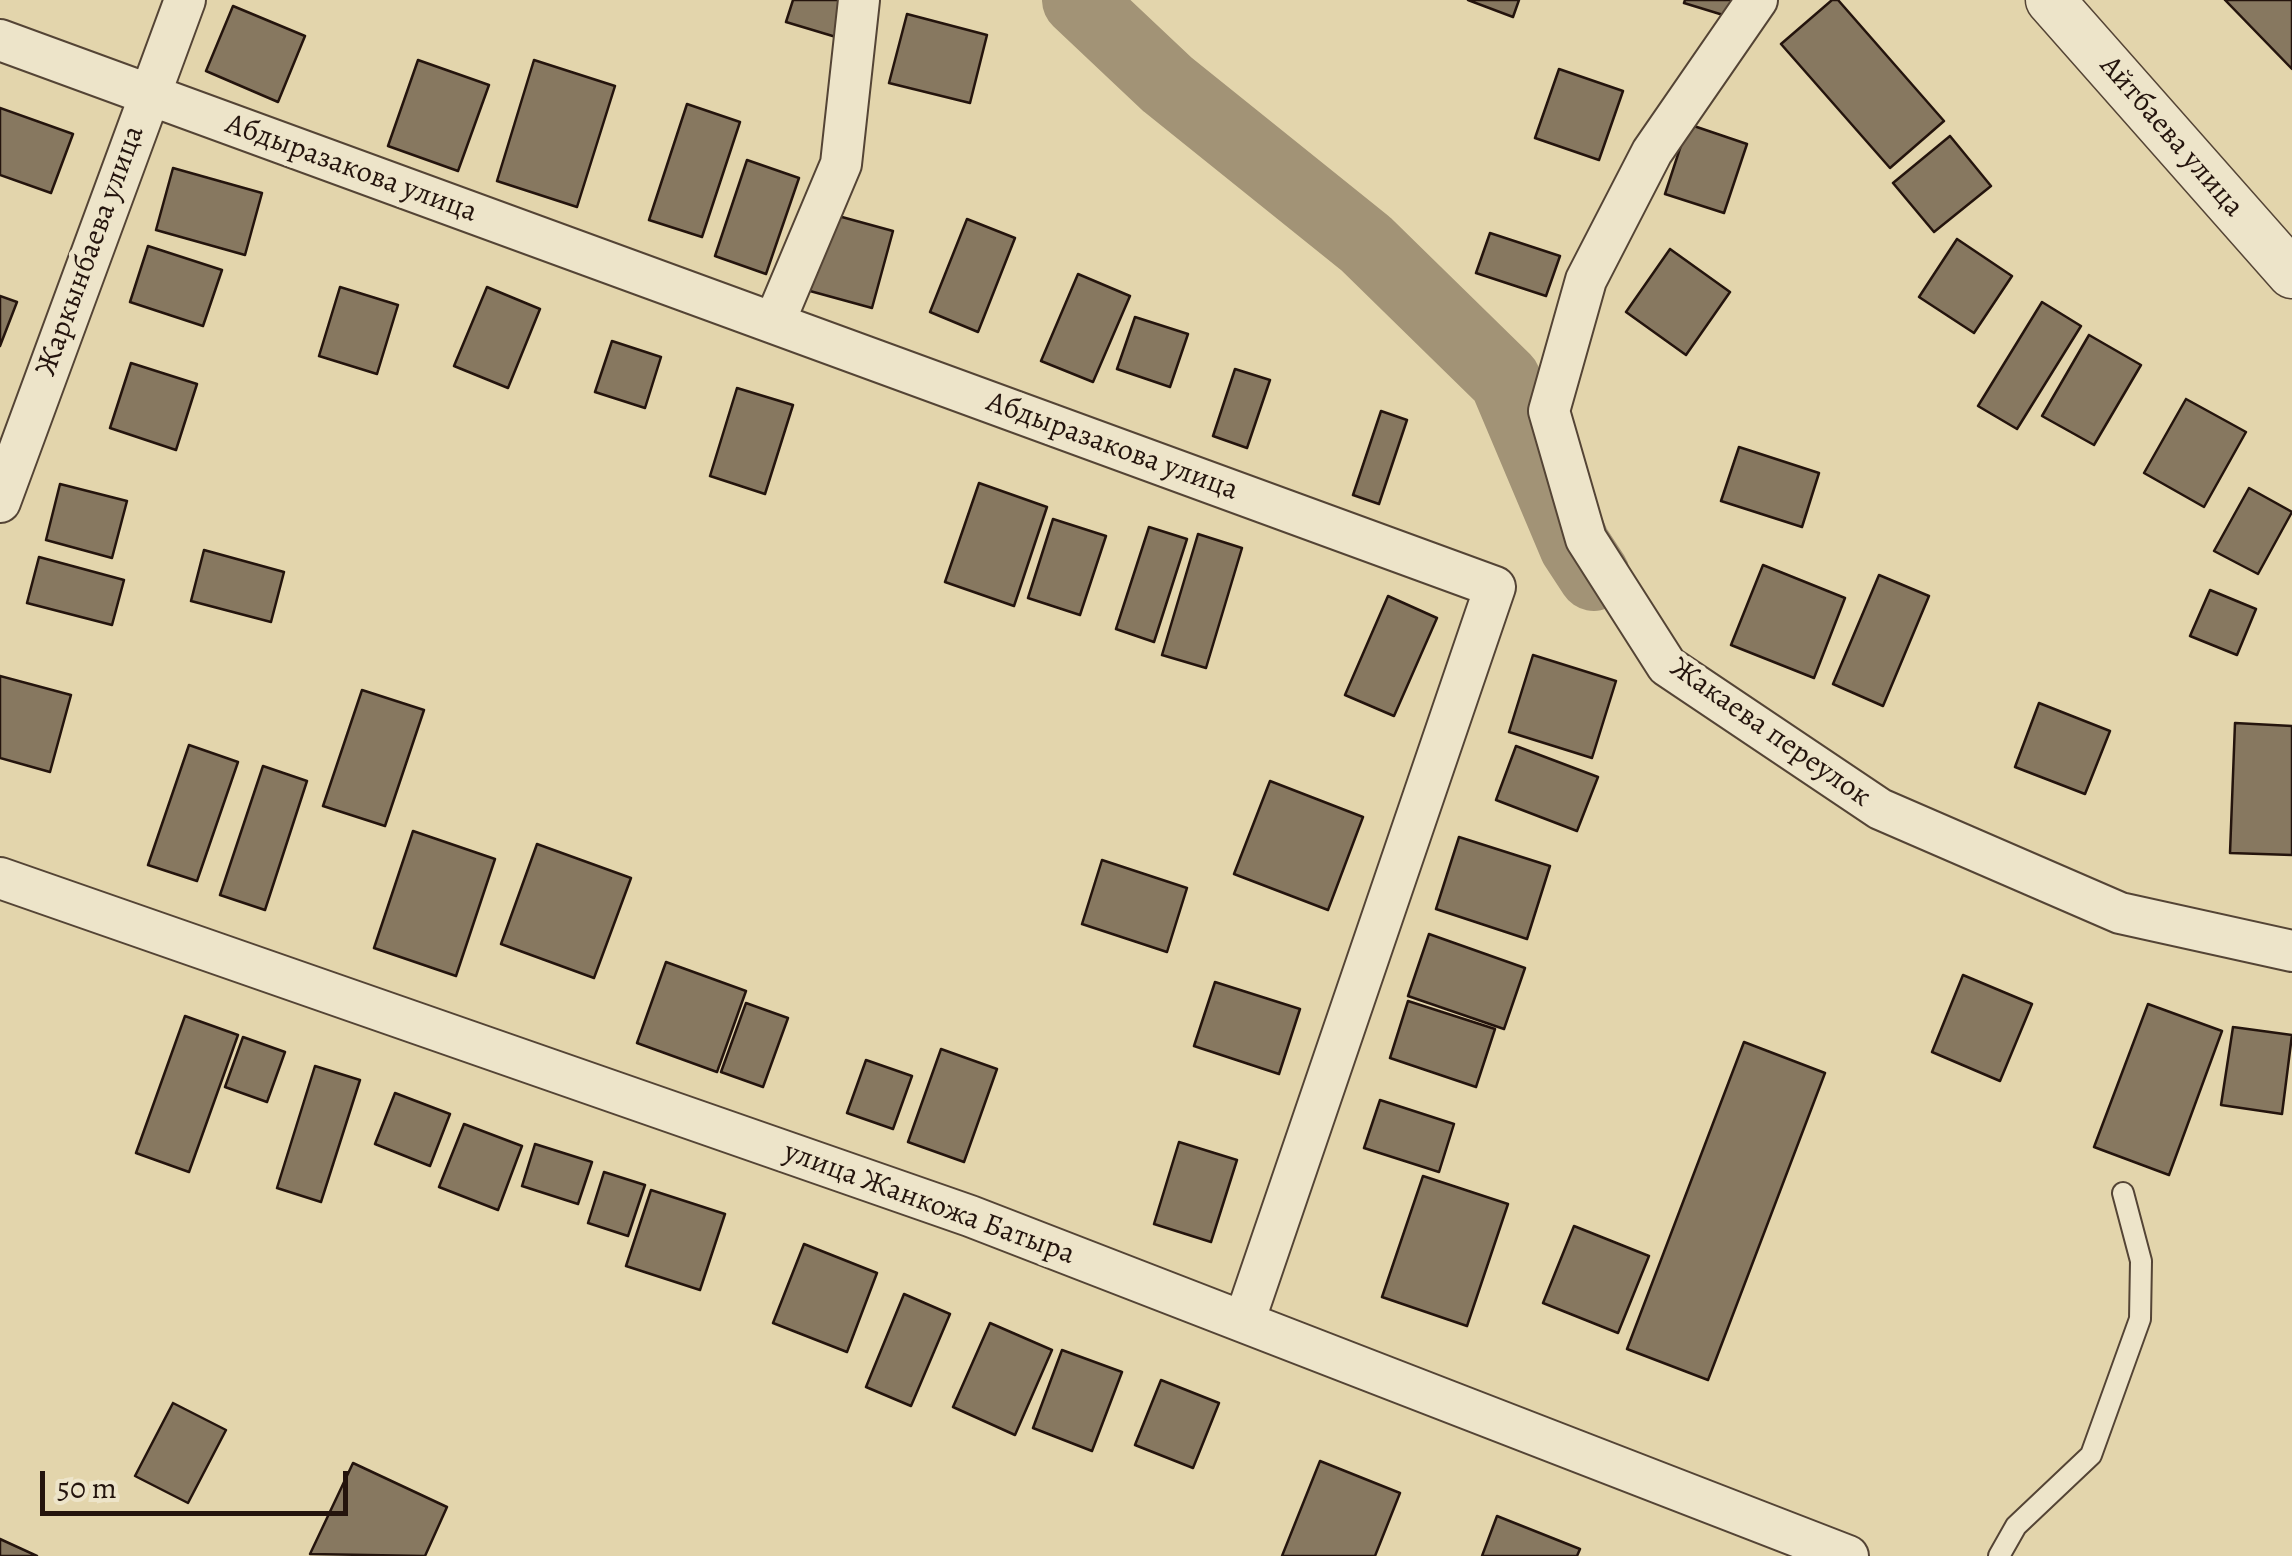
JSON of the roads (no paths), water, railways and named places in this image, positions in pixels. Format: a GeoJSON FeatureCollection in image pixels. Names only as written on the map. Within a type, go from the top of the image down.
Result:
{"type":"FeatureCollection","features":[{"type":"Feature","properties":{"kind":"street","name":"Жаркынбаева улица"},"geometry":{"type":"LineString","coordinates":[[0,502],[185,0]]}},
{"type":"Feature","properties":{"kind":"street"},"geometry":{"type":"LineString","coordinates":[[774,324],[842,164],[859,0]]}},
{"type":"Feature","properties":{"kind":"street","name":"Жакаева переулок"},"geometry":{"type":"LineString","coordinates":[[1757,0],[1652,152],[1586,280],[1549,412],[1586,540],[1667,666],[1880,810],[2120,913],[2292,952]]}},
{"type":"Feature","properties":{"kind":"street","name":"Айтбаева улица"},"geometry":{"type":"LineString","coordinates":[[2050,0],[2287,255]]}},
{"type":"Feature","properties":{"kind":"street","name":"Абдыразакова улица"},"geometry":{"type":"LineString","coordinates":[[0,40],[1494,587],[1244,1322]]}},
{"type":"Feature","properties":{"kind":"street","name":"улица Жанкожа Батыра"},"geometry":{"type":"LineString","coordinates":[[0,878],[970,1216],[1848,1556]]}},
{"type":"Feature","properties":{"kind":"lane"},"geometry":{"type":"LineString","coordinates":[[1999,1556],[2016,1526],[2091,1455],[2140,1320],[2141,1261],[2122,1194]]}},
{"type":"Feature","properties":{"kind":"waterway"},"geometry":{"type":"LineString","coordinates":[[1078,0],[1167,84],[1366,244],[1505,380],[1575,546],[1594,575]]}}]}
